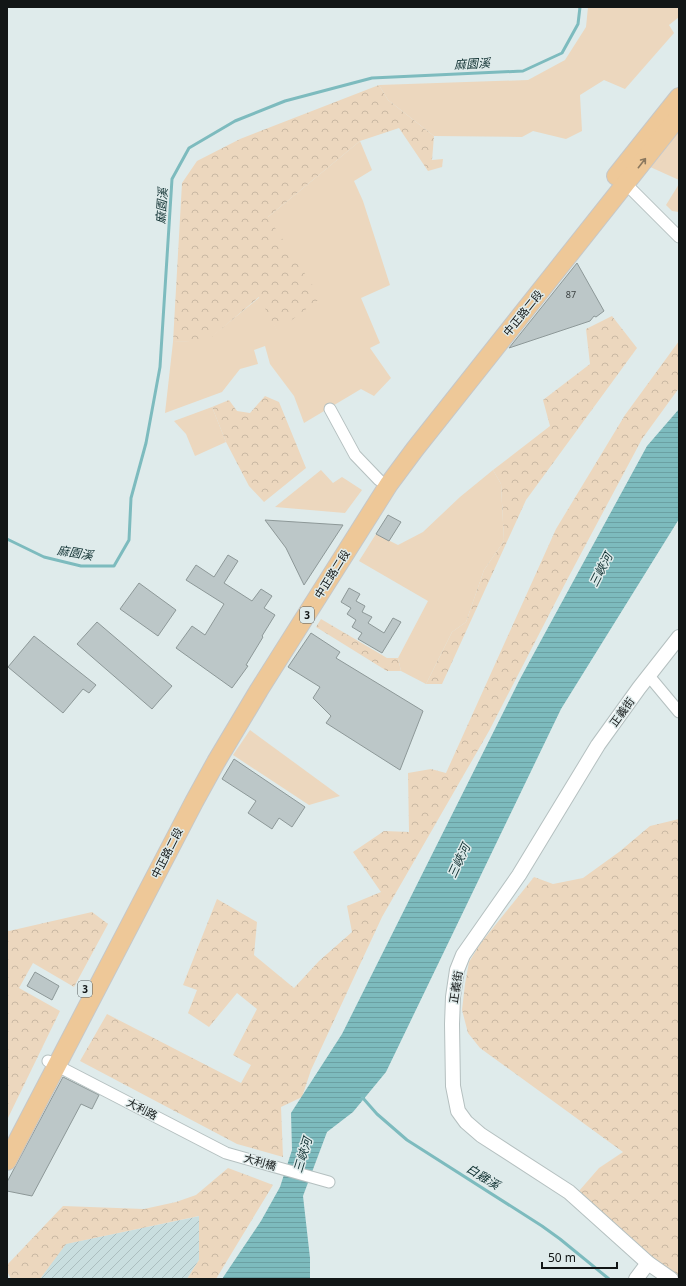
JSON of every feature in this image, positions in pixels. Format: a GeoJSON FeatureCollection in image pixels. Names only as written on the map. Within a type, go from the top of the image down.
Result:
{"type":"FeatureCollection","features":[{"type":"Feature","properties":{"kind":"main road","name":"中正路二段"},"geometry":{"type":"LineString","coordinates":[[7,1161],[121,918],[207,756],[379,480],[414,432],[679,97]]}},
{"type":"Feature","properties":{"kind":"main road","name":"中正路二段"},"geometry":{"type":"LineString","coordinates":[[7,1138],[53,1063],[213,769],[260,690],[385,490],[415,449],[679,116]]}},
{"type":"Feature","properties":{"kind":"street"},"geometry":{"type":"LineString","coordinates":[[626,184],[679,237]]}},
{"type":"Feature","properties":{"kind":"street"},"geometry":{"type":"LineString","coordinates":[[330,409],[356,455],[379,480]]}},
{"type":"Feature","properties":{"kind":"street","name":"正義街"},"geometry":{"type":"LineString","coordinates":[[671,1279],[648,1263],[569,1192],[481,1135],[466,1122],[458,1111],[452,1086],[452,1024],[453,997],[457,970],[463,955],[519,875],[598,745],[679,637]]}},
{"type":"Feature","properties":{"kind":"street"},"geometry":{"type":"LineString","coordinates":[[649,676],[679,712]]}},
{"type":"Feature","properties":{"kind":"street","name":"大利路"},"geometry":{"type":"LineString","coordinates":[[53,1063],[226,1153],[237,1156]]}},
{"type":"Feature","properties":{"kind":"street","name":"大利橋"},"geometry":{"type":"LineString","coordinates":[[237,1156],[329,1182]]}},
{"type":"Feature","properties":{"kind":"street"},"geometry":{"type":"LineString","coordinates":[[636,1279],[648,1263]]}},
{"type":"Feature","properties":{"kind":"shaded area"},"geometry":{"type":"Polygon","coordinates":[[[200,1216],[199,1260],[187,1279],[40,1279],[65,1244],[200,1216]]]}},
{"type":"Feature","properties":{"kind":"green space"},"geometry":{"type":"Polygon","coordinates":[[[588,7],[679,7],[679,17],[669,25],[674,33],[625,89],[604,80],[580,95],[582,131],[566,139],[533,131],[522,137],[434,136],[388,100],[379,85],[528,80],[565,60],[586,27],[588,7]]]}},
{"type":"Feature","properties":{"kind":"green space"},"geometry":{"type":"Polygon","coordinates":[[[379,85],[388,100],[434,136],[432,160],[443,159],[442,167],[428,171],[399,128],[360,141],[268,217],[321,298],[277,331],[259,297],[207,341],[173,342],[182,183],[197,161],[240,139],[379,85]]]}},
{"type":"Feature","properties":{"kind":"green space"},"geometry":{"type":"Polygon","coordinates":[[[679,128],[679,180],[648,166],[679,128]]]}},
{"type":"Feature","properties":{"kind":"green space"},"geometry":{"type":"Polygon","coordinates":[[[360,141],[372,170],[354,181],[363,201],[390,285],[361,298],[380,343],[370,348],[391,378],[374,396],[361,389],[304,423],[294,396],[270,364],[265,346],[254,350],[258,364],[240,369],[222,392],[165,413],[173,342],[207,340],[260,297],[277,330],[268,217],[360,141]]]}},
{"type":"Feature","properties":{"kind":"green space"},"geometry":{"type":"Polygon","coordinates":[[[679,184],[679,212],[672,211],[666,205],[679,184]]]}},
{"type":"Feature","properties":{"kind":"green space"},"geometry":{"type":"Polygon","coordinates":[[[612,316],[637,348],[526,500],[442,684],[426,684],[452,632],[466,622],[484,570],[504,541],[501,484],[493,470],[550,426],[543,400],[590,364],[586,329],[612,316]]]}},
{"type":"Feature","properties":{"kind":"green space"},"geometry":{"type":"Polygon","coordinates":[[[679,341],[679,388],[642,439],[489,731],[382,917],[311,1070],[302,1097],[281,1107],[283,1157],[237,1144],[80,1061],[107,1014],[241,1083],[251,1065],[233,1055],[257,1009],[237,993],[209,1027],[188,1013],[197,990],[183,985],[217,899],[257,922],[254,955],[294,988],[319,961],[352,932],[347,906],[381,892],[353,852],[384,831],[409,832],[408,773],[431,769],[446,773],[556,529],[625,415],[679,341]]]}},
{"type":"Feature","properties":{"kind":"green space"},"geometry":{"type":"Polygon","coordinates":[[[265,396],[279,402],[306,468],[264,502],[249,486],[226,442],[212,407],[229,400],[237,411],[250,413],[265,396]]]}},
{"type":"Feature","properties":{"kind":"green space"},"geometry":{"type":"Polygon","coordinates":[[[212,407],[226,442],[195,456],[186,434],[174,421],[212,407]]]}},
{"type":"Feature","properties":{"kind":"green space"},"geometry":{"type":"Polygon","coordinates":[[[321,470],[333,483],[342,477],[362,490],[345,513],[275,507],[321,470]]]}},
{"type":"Feature","properties":{"kind":"green space"},"geometry":{"type":"Polygon","coordinates":[[[493,470],[501,484],[504,541],[484,570],[466,622],[452,632],[426,684],[401,671],[398,658],[428,601],[359,561],[376,534],[398,545],[423,532],[460,497],[493,470]]]}},
{"type":"Feature","properties":{"kind":"green space"},"geometry":{"type":"Polygon","coordinates":[[[321,619],[387,658],[398,658],[401,671],[387,671],[316,627],[321,619]]]}},
{"type":"Feature","properties":{"kind":"green space"},"geometry":{"type":"Polygon","coordinates":[[[250,730],[340,796],[309,805],[233,755],[250,730]]]}},
{"type":"Feature","properties":{"kind":"green space"},"geometry":{"type":"Polygon","coordinates":[[[679,819],[679,1278],[652,1259],[579,1191],[599,1168],[623,1152],[480,1048],[468,1033],[462,1010],[469,962],[480,944],[534,877],[553,884],[583,878],[619,852],[650,826],[679,819]]]}},
{"type":"Feature","properties":{"kind":"green space"},"geometry":{"type":"Polygon","coordinates":[[[92,912],[108,924],[74,987],[33,963],[19,988],[60,1011],[7,1120],[7,930],[9,931],[92,912]]]}},
{"type":"Feature","properties":{"kind":"green space"},"geometry":{"type":"Polygon","coordinates":[[[228,1168],[273,1185],[216,1279],[187,1279],[199,1260],[199,1216],[66,1244],[40,1279],[11,1279],[7,1271],[7,1265],[63,1206],[144,1209],[176,1202],[196,1195],[228,1168]]]}},
{"type":"Feature","properties":{"kind":"water","name":"三峽河"},"geometry":{"type":"Polygon","coordinates":[[[679,409],[679,519],[561,709],[386,1072],[353,1112],[327,1132],[303,1196],[310,1258],[310,1279],[222,1279],[261,1221],[280,1187],[292,1150],[291,1113],[342,1034],[520,679],[647,446],[679,409]]]}},
{"type":"Feature","properties":{"kind":"building"},"geometry":{"type":"Polygon","coordinates":[[[577,263],[604,311],[596,317],[594,316],[590,321],[509,348],[577,263]]]}},
{"type":"Feature","properties":{"kind":"building"},"geometry":{"type":"Polygon","coordinates":[[[388,515],[401,522],[389,541],[376,534],[388,515]]]}},
{"type":"Feature","properties":{"kind":"building"},"geometry":{"type":"Polygon","coordinates":[[[265,520],[343,525],[304,585],[286,548],[265,520]]]}},
{"type":"Feature","properties":{"kind":"building"},"geometry":{"type":"Polygon","coordinates":[[[228,555],[238,561],[224,583],[252,601],[261,589],[272,596],[264,608],[275,615],[246,665],[248,666],[232,688],[176,648],[192,626],[205,635],[224,604],[186,580],[196,565],[214,577],[228,555]]]}},
{"type":"Feature","properties":{"kind":"building"},"geometry":{"type":"Polygon","coordinates":[[[139,583],[176,610],[158,636],[120,609],[139,583]]]}},
{"type":"Feature","properties":{"kind":"building"},"geometry":{"type":"Polygon","coordinates":[[[349,588],[360,594],[356,601],[365,606],[362,612],[372,617],[368,623],[384,633],[393,618],[401,622],[382,653],[358,639],[362,633],[352,627],[356,620],[347,614],[351,608],[341,602],[349,588]]]}},
{"type":"Feature","properties":{"kind":"building"},"geometry":{"type":"Polygon","coordinates":[[[97,622],[172,686],[152,709],[77,644],[97,622]]]}},
{"type":"Feature","properties":{"kind":"building"},"geometry":{"type":"Polygon","coordinates":[[[311,633],[340,652],[336,658],[423,711],[400,770],[326,723],[331,716],[313,698],[320,687],[288,667],[311,633]]]}},
{"type":"Feature","properties":{"kind":"building"},"geometry":{"type":"Polygon","coordinates":[[[34,636],[96,685],[89,693],[83,689],[63,713],[8,667],[34,636]]]}},
{"type":"Feature","properties":{"kind":"building"},"geometry":{"type":"Polygon","coordinates":[[[234,759],[305,807],[292,827],[279,818],[272,829],[248,813],[256,801],[222,779],[234,759]]]}},
{"type":"Feature","properties":{"kind":"building"},"geometry":{"type":"Polygon","coordinates":[[[35,972],[59,986],[52,1000],[27,986],[35,972]]]}},
{"type":"Feature","properties":{"kind":"building"},"geometry":{"type":"Polygon","coordinates":[[[63,1077],[99,1095],[92,1109],[81,1104],[32,1196],[7,1191],[7,1182],[63,1077]]]}},
{"type":"Feature","properties":{"kind":"waterway","name":"麻園溪"},"geometry":{"type":"LineString","coordinates":[[7,539],[44,557],[81,566],[114,566],[129,540],[131,498],[146,443],[160,367],[172,179],[189,148],[235,121],[285,101],[372,78],[523,71],[562,53],[578,24],[580,7]]}},
{"type":"Feature","properties":{"kind":"waterway","name":"白雞溪"},"geometry":{"type":"LineString","coordinates":[[362,1097],[377,1114],[407,1140],[542,1226],[609,1279]]}}]}
